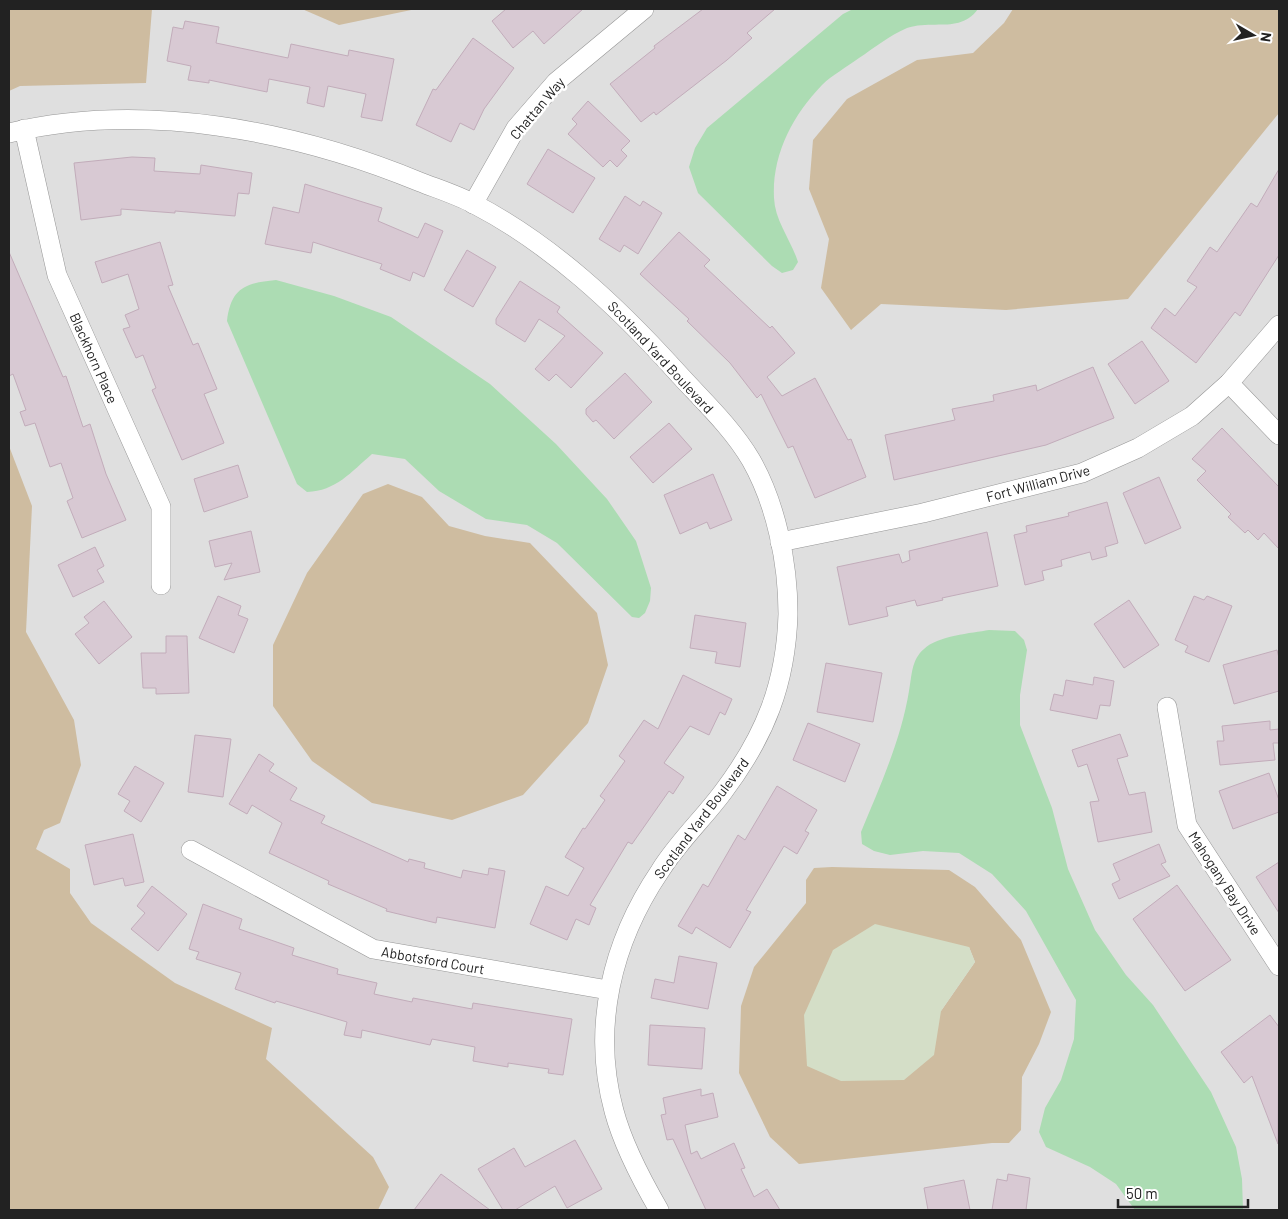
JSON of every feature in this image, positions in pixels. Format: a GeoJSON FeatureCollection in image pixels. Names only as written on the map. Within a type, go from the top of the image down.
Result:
{"type":"FeatureCollection","features":[{"type":"Feature","properties":{"kind":"street","name":"Chattan Way"},"geometry":{"type":"LineString","coordinates":[[473,204],[516,128],[556,82],[644,9]]}},
{"type":"Feature","properties":{"kind":"street","name":"Scotland Yard Boulevard"},"geometry":{"type":"LineString","coordinates":[[16,131],[67,121],[133,118],[227,128],[319,147],[382,166],[473,204],[531,240],[606,298],[707,405],[732,433],[750,458],[764,488],[780,542],[785,568],[788,611],[785,655],[774,703],[753,750],[721,794],[660,870],[638,908],[621,947],[608,990],[603,1037],[614,1113],[655,1209]]}},
{"type":"Feature","properties":{"kind":"street","name":"Blackhorn Place"},"geometry":{"type":"LineString","coordinates":[[16,131],[56,275],[161,507],[161,585]]}},
{"type":"Feature","properties":{"kind":"street","name":"Fort William Drive"},"geometry":{"type":"LineString","coordinates":[[780,542],[923,513],[1082,473],[1138,448],[1192,416],[1228,384],[1279,325]]}},
{"type":"Feature","properties":{"kind":"street"},"geometry":{"type":"LineString","coordinates":[[1228,384],[1279,435]]}},
{"type":"Feature","properties":{"kind":"street","name":"Mahogany Bay Drive"},"geometry":{"type":"LineString","coordinates":[[1167,707],[1187,825],[1279,966]]}},
{"type":"Feature","properties":{"kind":"street","name":"Abbotsford Court"},"geometry":{"type":"LineString","coordinates":[[191,850],[373,949],[608,990]]}},
{"type":"Feature","properties":{"kind":"shaded area"},"geometry":{"type":"Polygon","coordinates":[[[9,9],[1279,9],[1279,1210],[9,1210],[9,9]]]}},
{"type":"Feature","properties":{"kind":"shaded area"},"geometry":{"type":"Polygon","coordinates":[[[9,9],[152,9],[146,83],[20,86],[9,91],[9,9]]]}},
{"type":"Feature","properties":{"kind":"shaded area"},"geometry":{"type":"Polygon","coordinates":[[[302,9],[416,9],[339,25],[302,9]]]}},
{"type":"Feature","properties":{"kind":"shaded area"},"geometry":{"type":"Polygon","coordinates":[[[853,9],[978,9],[971,17],[954,24],[916,26],[894,34],[835,74],[811,97],[786,137],[776,167],[774,198],[777,215],[798,262],[793,270],[782,273],[772,266],[698,193],[689,167],[695,148],[707,128],[843,14],[853,9]]]}},
{"type":"Feature","properties":{"kind":"shaded area"},"geometry":{"type":"Polygon","coordinates":[[[1013,9],[1279,9],[1279,113],[1128,299],[1006,310],[881,304],[851,330],[821,288],[829,239],[809,189],[813,140],[847,99],[917,60],[973,53],[1004,23],[1013,9]]]}},
{"type":"Feature","properties":{"kind":"shaded area"},"geometry":{"type":"Polygon","coordinates":[[[276,280],[334,296],[391,317],[490,384],[556,444],[607,499],[636,541],[651,588],[650,601],[645,613],[639,618],[632,617],[557,543],[527,525],[486,519],[439,491],[405,459],[372,454],[350,474],[326,488],[307,492],[297,484],[227,321],[232,301],[241,289],[256,283],[276,280]]]}},
{"type":"Feature","properties":{"kind":"shaded area"},"geometry":{"type":"Polygon","coordinates":[[[9,446],[32,506],[26,632],[74,720],[81,765],[60,823],[44,830],[36,849],[70,869],[70,893],[91,923],[175,983],[272,1028],[266,1059],[373,1157],[389,1187],[378,1210],[9,1210],[9,446]]]}},
{"type":"Feature","properties":{"kind":"shaded area"},"geometry":{"type":"Polygon","coordinates":[[[388,484],[422,497],[449,526],[485,536],[530,543],[597,613],[608,665],[588,723],[523,795],[452,820],[372,803],[312,761],[273,706],[273,645],[307,573],[363,494],[388,484]]]}},
{"type":"Feature","properties":{"kind":"shaded area"},"geometry":{"type":"Polygon","coordinates":[[[989,630],[1015,631],[1024,640],[1027,650],[1020,695],[1020,725],[1052,808],[1068,869],[1095,930],[1126,975],[1153,1005],[1211,1092],[1236,1147],[1242,1179],[1243,1210],[1135,1210],[1116,1184],[1090,1167],[1046,1147],[1039,1132],[1045,1108],[1061,1080],[1074,1039],[1076,1000],[1026,911],[992,874],[959,853],[923,851],[890,855],[874,851],[862,844],[861,832],[901,727],[913,668],[917,658],[924,649],[937,641],[989,630]]]}},
{"type":"Feature","properties":{"kind":"shaded area"},"geometry":{"type":"Polygon","coordinates":[[[814,868],[949,870],[975,887],[1021,940],[1051,1012],[1039,1044],[1022,1077],[1021,1130],[1009,1143],[992,1143],[799,1164],[770,1137],[739,1073],[741,1006],[754,967],[806,903],[806,880],[814,868]],[[969,947],[941,1011],[975,962],[969,947]]]}},
{"type":"Feature","properties":{"kind":"shaded area"},"geometry":{"type":"Polygon","coordinates":[[[875,924],[969,947],[975,962],[941,1011],[934,1055],[904,1080],[841,1081],[807,1066],[804,1015],[833,950],[875,924]]]}},
{"type":"Feature","properties":{"kind":"building"},"geometry":{"type":"Polygon","coordinates":[[[506,9],[583,9],[544,44],[533,31],[513,48],[492,21],[506,9]]]}},
{"type":"Feature","properties":{"kind":"building"},"geometry":{"type":"Polygon","coordinates":[[[703,9],[775,9],[747,33],[752,38],[727,60],[656,115],[654,112],[641,122],[610,84],[655,48],[654,46],[703,9]]]}},
{"type":"Feature","properties":{"kind":"building"},"geometry":{"type":"Polygon","coordinates":[[[185,21],[219,27],[216,43],[288,58],[291,44],[348,56],[349,50],[394,59],[382,121],[361,117],[366,94],[328,86],[324,107],[307,103],[310,87],[269,79],[267,92],[209,80],[209,83],[188,80],[191,66],[167,61],[173,27],[183,29],[185,21]]]}},
{"type":"Feature","properties":{"kind":"building"},"geometry":{"type":"Polygon","coordinates":[[[473,38],[514,68],[484,109],[474,130],[460,123],[451,142],[416,125],[433,89],[436,90],[473,38]]]}},
{"type":"Feature","properties":{"kind":"building"},"geometry":{"type":"Polygon","coordinates":[[[588,101],[630,141],[621,150],[627,156],[617,167],[610,160],[603,167],[568,134],[577,124],[572,119],[588,101]]]}},
{"type":"Feature","properties":{"kind":"building"},"geometry":{"type":"Polygon","coordinates":[[[548,149],[595,178],[573,213],[527,184],[548,149]]]}},
{"type":"Feature","properties":{"kind":"building"},"geometry":{"type":"Polygon","coordinates":[[[132,157],[155,158],[154,171],[200,174],[201,165],[252,173],[249,194],[238,193],[235,216],[121,209],[121,215],[81,220],[74,163],[132,157]]]}},
{"type":"Feature","properties":{"kind":"building"},"geometry":{"type":"Polygon","coordinates":[[[1279,169],[1279,255],[1240,316],[1235,312],[1196,363],[1151,328],[1165,308],[1175,316],[1197,287],[1187,281],[1210,247],[1217,252],[1251,203],[1257,207],[1279,169]]]}},
{"type":"Feature","properties":{"kind":"building"},"geometry":{"type":"Polygon","coordinates":[[[305,184],[382,208],[378,221],[418,238],[425,223],[443,231],[424,277],[413,272],[410,281],[380,269],[382,264],[313,242],[311,253],[265,244],[273,207],[299,213],[305,184]]]}},
{"type":"Feature","properties":{"kind":"building"},"geometry":{"type":"Polygon","coordinates":[[[625,196],[640,206],[643,201],[662,213],[638,254],[624,245],[620,252],[599,239],[625,196]]]}},
{"type":"Feature","properties":{"kind":"building"},"geometry":{"type":"Polygon","coordinates":[[[679,232],[710,260],[704,266],[770,328],[772,326],[795,353],[767,377],[782,396],[815,378],[848,440],[851,439],[866,477],[815,498],[793,446],[788,448],[761,394],[757,398],[730,363],[687,321],[689,319],[640,274],[679,232]]]}},
{"type":"Feature","properties":{"kind":"building"},"geometry":{"type":"Polygon","coordinates":[[[160,242],[173,285],[168,286],[193,345],[198,343],[217,389],[204,394],[224,443],[182,460],[152,390],[156,388],[143,355],[136,358],[123,329],[130,327],[125,315],[139,309],[128,274],[102,283],[95,262],[160,242]]]}},
{"type":"Feature","properties":{"kind":"building"},"geometry":{"type":"Polygon","coordinates":[[[467,250],[496,267],[473,307],[444,290],[467,250]]]}},
{"type":"Feature","properties":{"kind":"building"},"geometry":{"type":"Polygon","coordinates":[[[9,252],[63,377],[66,376],[83,427],[90,424],[106,474],[126,520],[82,538],[67,501],[73,498],[61,463],[50,467],[35,423],[25,426],[20,412],[26,410],[13,374],[9,376],[9,252]]]}},
{"type":"Feature","properties":{"kind":"building"},"geometry":{"type":"Polygon","coordinates":[[[520,281],[560,307],[557,312],[603,353],[571,388],[556,374],[549,381],[535,369],[565,336],[539,319],[525,342],[496,324],[496,319],[520,281]]]}},
{"type":"Feature","properties":{"kind":"building"},"geometry":{"type":"Polygon","coordinates":[[[1142,341],[1169,381],[1135,404],[1108,364],[1142,341]]]}},
{"type":"Feature","properties":{"kind":"building"},"geometry":{"type":"Polygon","coordinates":[[[1093,367],[1114,418],[1046,445],[894,480],[885,435],[955,420],[952,409],[994,401],[993,395],[1036,385],[1037,391],[1093,367]]]}},
{"type":"Feature","properties":{"kind":"building"},"geometry":{"type":"Polygon","coordinates":[[[625,373],[652,402],[614,439],[596,420],[593,422],[586,414],[586,409],[625,373]]]}},
{"type":"Feature","properties":{"kind":"building"},"geometry":{"type":"Polygon","coordinates":[[[669,423],[692,449],[653,483],[630,457],[669,423]]]}},
{"type":"Feature","properties":{"kind":"building"},"geometry":{"type":"Polygon","coordinates":[[[1222,428],[1279,487],[1279,549],[1264,533],[1258,540],[1248,530],[1245,533],[1228,517],[1231,514],[1197,480],[1206,471],[1192,459],[1222,428]]]}},
{"type":"Feature","properties":{"kind":"building"},"geometry":{"type":"Polygon","coordinates":[[[238,465],[248,497],[204,512],[194,479],[238,465]]]}},
{"type":"Feature","properties":{"kind":"building"},"geometry":{"type":"Polygon","coordinates":[[[713,474],[732,520],[710,529],[707,522],[680,534],[664,495],[713,474]]]}},
{"type":"Feature","properties":{"kind":"building"},"geometry":{"type":"Polygon","coordinates":[[[1159,477],[1181,528],[1145,544],[1123,493],[1159,477]]]}},
{"type":"Feature","properties":{"kind":"building"},"geometry":{"type":"Polygon","coordinates":[[[1107,502],[1118,543],[1105,547],[1107,556],[1092,560],[1090,552],[1061,560],[1062,566],[1042,571],[1044,580],[1025,585],[1014,535],[1027,532],[1026,526],[1069,516],[1068,513],[1107,502]]]}},
{"type":"Feature","properties":{"kind":"building"},"geometry":{"type":"Polygon","coordinates":[[[251,531],[260,572],[224,580],[232,563],[215,567],[209,541],[251,531]]]}},
{"type":"Feature","properties":{"kind":"building"},"geometry":{"type":"Polygon","coordinates":[[[987,532],[998,586],[942,598],[943,600],[917,606],[915,600],[886,607],[888,616],[849,625],[837,567],[899,554],[902,563],[910,560],[909,551],[987,532]]]}},
{"type":"Feature","properties":{"kind":"building"},"geometry":{"type":"Polygon","coordinates":[[[95,547],[104,566],[97,570],[104,582],[73,597],[58,565],[95,547]]]}},
{"type":"Feature","properties":{"kind":"building"},"geometry":{"type":"Polygon","coordinates":[[[218,596],[241,606],[238,615],[248,619],[234,653],[199,638],[218,596]]]}},
{"type":"Feature","properties":{"kind":"building"},"geometry":{"type":"Polygon","coordinates":[[[1194,596],[1204,600],[1207,596],[1232,606],[1209,662],[1185,652],[1188,646],[1175,640],[1194,596]]]}},
{"type":"Feature","properties":{"kind":"building"},"geometry":{"type":"Polygon","coordinates":[[[1129,600],[1159,645],[1124,668],[1094,624],[1129,600]]]}},
{"type":"Feature","properties":{"kind":"building"},"geometry":{"type":"Polygon","coordinates":[[[104,601],[132,637],[99,664],[75,634],[89,623],[84,617],[104,601]]]}},
{"type":"Feature","properties":{"kind":"building"},"geometry":{"type":"Polygon","coordinates":[[[695,615],[746,623],[740,667],[715,663],[717,652],[690,648],[695,615]]]}},
{"type":"Feature","properties":{"kind":"building"},"geometry":{"type":"Polygon","coordinates":[[[166,636],[187,636],[189,693],[156,694],[156,688],[143,688],[141,653],[166,653],[166,636]]]}},
{"type":"Feature","properties":{"kind":"building"},"geometry":{"type":"Polygon","coordinates":[[[1277,650],[1279,658],[1279,691],[1234,704],[1223,665],[1277,650]]]}},
{"type":"Feature","properties":{"kind":"building"},"geometry":{"type":"Polygon","coordinates":[[[826,663],[882,673],[873,722],[817,712],[826,663]]]}},
{"type":"Feature","properties":{"kind":"building"},"geometry":{"type":"Polygon","coordinates":[[[683,675],[732,699],[725,715],[720,712],[709,735],[690,726],[664,763],[684,777],[673,794],[669,791],[632,844],[628,842],[590,905],[596,908],[589,925],[576,919],[567,940],[530,924],[546,886],[568,896],[584,868],[565,857],[583,828],[585,829],[605,800],[600,796],[625,761],[619,756],[644,720],[658,729],[683,675]]]}},
{"type":"Feature","properties":{"kind":"building"},"geometry":{"type":"Polygon","coordinates":[[[1094,677],[1114,681],[1110,706],[1100,705],[1097,719],[1050,710],[1054,694],[1063,696],[1066,680],[1093,685],[1094,677]]]}},
{"type":"Feature","properties":{"kind":"building"},"geometry":{"type":"Polygon","coordinates":[[[1270,721],[1270,730],[1279,729],[1279,743],[1273,743],[1275,760],[1220,765],[1217,741],[1224,741],[1222,726],[1270,721]]]}},
{"type":"Feature","properties":{"kind":"building"},"geometry":{"type":"Polygon","coordinates":[[[808,723],[860,744],[845,782],[793,760],[808,723]]]}},
{"type":"Feature","properties":{"kind":"building"},"geometry":{"type":"Polygon","coordinates":[[[1120,734],[1128,756],[1117,759],[1129,795],[1145,792],[1152,832],[1098,842],[1090,802],[1099,801],[1087,764],[1078,767],[1072,750],[1120,734]]]}},
{"type":"Feature","properties":{"kind":"building"},"geometry":{"type":"Polygon","coordinates":[[[195,735],[231,739],[223,797],[188,792],[195,735]]]}},
{"type":"Feature","properties":{"kind":"building"},"geometry":{"type":"Polygon","coordinates":[[[259,754],[274,764],[269,771],[297,788],[290,800],[325,816],[321,823],[408,862],[409,859],[425,863],[424,868],[461,878],[463,870],[488,875],[489,868],[505,871],[495,928],[437,917],[436,923],[386,911],[387,909],[328,884],[329,881],[269,853],[282,823],[252,805],[247,814],[229,804],[259,754]]]}},
{"type":"Feature","properties":{"kind":"building"},"geometry":{"type":"Polygon","coordinates":[[[135,766],[164,783],[141,822],[124,811],[130,801],[118,794],[135,766]]]}},
{"type":"Feature","properties":{"kind":"building"},"geometry":{"type":"Polygon","coordinates":[[[1269,773],[1279,800],[1279,812],[1233,829],[1219,791],[1269,773]]]}},
{"type":"Feature","properties":{"kind":"building"},"geometry":{"type":"Polygon","coordinates":[[[777,786],[817,810],[805,831],[809,833],[797,854],[784,846],[746,910],[751,912],[730,948],[696,927],[692,934],[678,926],[703,884],[708,887],[738,835],[745,840],[777,786]]]}},
{"type":"Feature","properties":{"kind":"building"},"geometry":{"type":"Polygon","coordinates":[[[133,834],[144,882],[125,886],[123,878],[94,885],[85,845],[133,834]]]}},
{"type":"Feature","properties":{"kind":"building"},"geometry":{"type":"Polygon","coordinates":[[[1159,844],[1166,862],[1161,864],[1170,876],[1119,899],[1112,884],[1120,880],[1113,864],[1159,844]]]}},
{"type":"Feature","properties":{"kind":"building"},"geometry":{"type":"Polygon","coordinates":[[[1279,862],[1279,913],[1256,877],[1279,862]]]}},
{"type":"Feature","properties":{"kind":"building"},"geometry":{"type":"Polygon","coordinates":[[[1177,885],[1231,960],[1185,991],[1133,919],[1177,885]]]}},
{"type":"Feature","properties":{"kind":"building"},"geometry":{"type":"Polygon","coordinates":[[[152,886],[187,914],[158,951],[131,929],[145,913],[137,906],[152,886]]]}},
{"type":"Feature","properties":{"kind":"building"},"geometry":{"type":"Polygon","coordinates":[[[203,904],[242,919],[239,929],[294,948],[292,955],[338,969],[337,974],[377,983],[374,994],[412,1002],[413,998],[472,1009],[473,1003],[572,1019],[563,1075],[548,1073],[549,1069],[508,1063],[508,1067],[473,1061],[475,1047],[432,1039],[430,1045],[362,1030],[361,1038],[344,1035],[347,1022],[276,1001],[275,1003],[235,989],[241,973],[196,959],[199,952],[189,949],[203,904]]]}},
{"type":"Feature","properties":{"kind":"building"},"geometry":{"type":"Polygon","coordinates":[[[679,956],[717,963],[708,1009],[651,998],[655,979],[674,983],[679,956]]]}},
{"type":"Feature","properties":{"kind":"building"},"geometry":{"type":"Polygon","coordinates":[[[1270,1015],[1279,1027],[1278,1144],[1252,1076],[1244,1083],[1221,1052],[1270,1015]]]}},
{"type":"Feature","properties":{"kind":"building"},"geometry":{"type":"Polygon","coordinates":[[[650,1025],[705,1028],[702,1069],[648,1065],[650,1025]]]}},
{"type":"Feature","properties":{"kind":"building"},"geometry":{"type":"Polygon","coordinates":[[[701,1089],[701,1096],[713,1093],[718,1117],[685,1125],[691,1154],[697,1151],[701,1159],[734,1143],[745,1168],[741,1169],[754,1197],[767,1189],[780,1210],[706,1210],[673,1139],[667,1140],[661,1115],[666,1114],[663,1098],[701,1089]]]}},
{"type":"Feature","properties":{"kind":"building"},"geometry":{"type":"Polygon","coordinates":[[[575,1140],[602,1189],[567,1208],[555,1186],[515,1210],[503,1210],[478,1169],[514,1148],[525,1167],[575,1140]]]}},
{"type":"Feature","properties":{"kind":"building"},"geometry":{"type":"Polygon","coordinates":[[[441,1174],[490,1210],[414,1210],[441,1174]]]}},
{"type":"Feature","properties":{"kind":"building"},"geometry":{"type":"Polygon","coordinates":[[[1008,1174],[1030,1178],[1026,1210],[992,1210],[997,1179],[1007,1181],[1008,1174]]]}},
{"type":"Feature","properties":{"kind":"building"},"geometry":{"type":"Polygon","coordinates":[[[964,1180],[970,1210],[928,1210],[924,1188],[964,1180]]]}}]}
